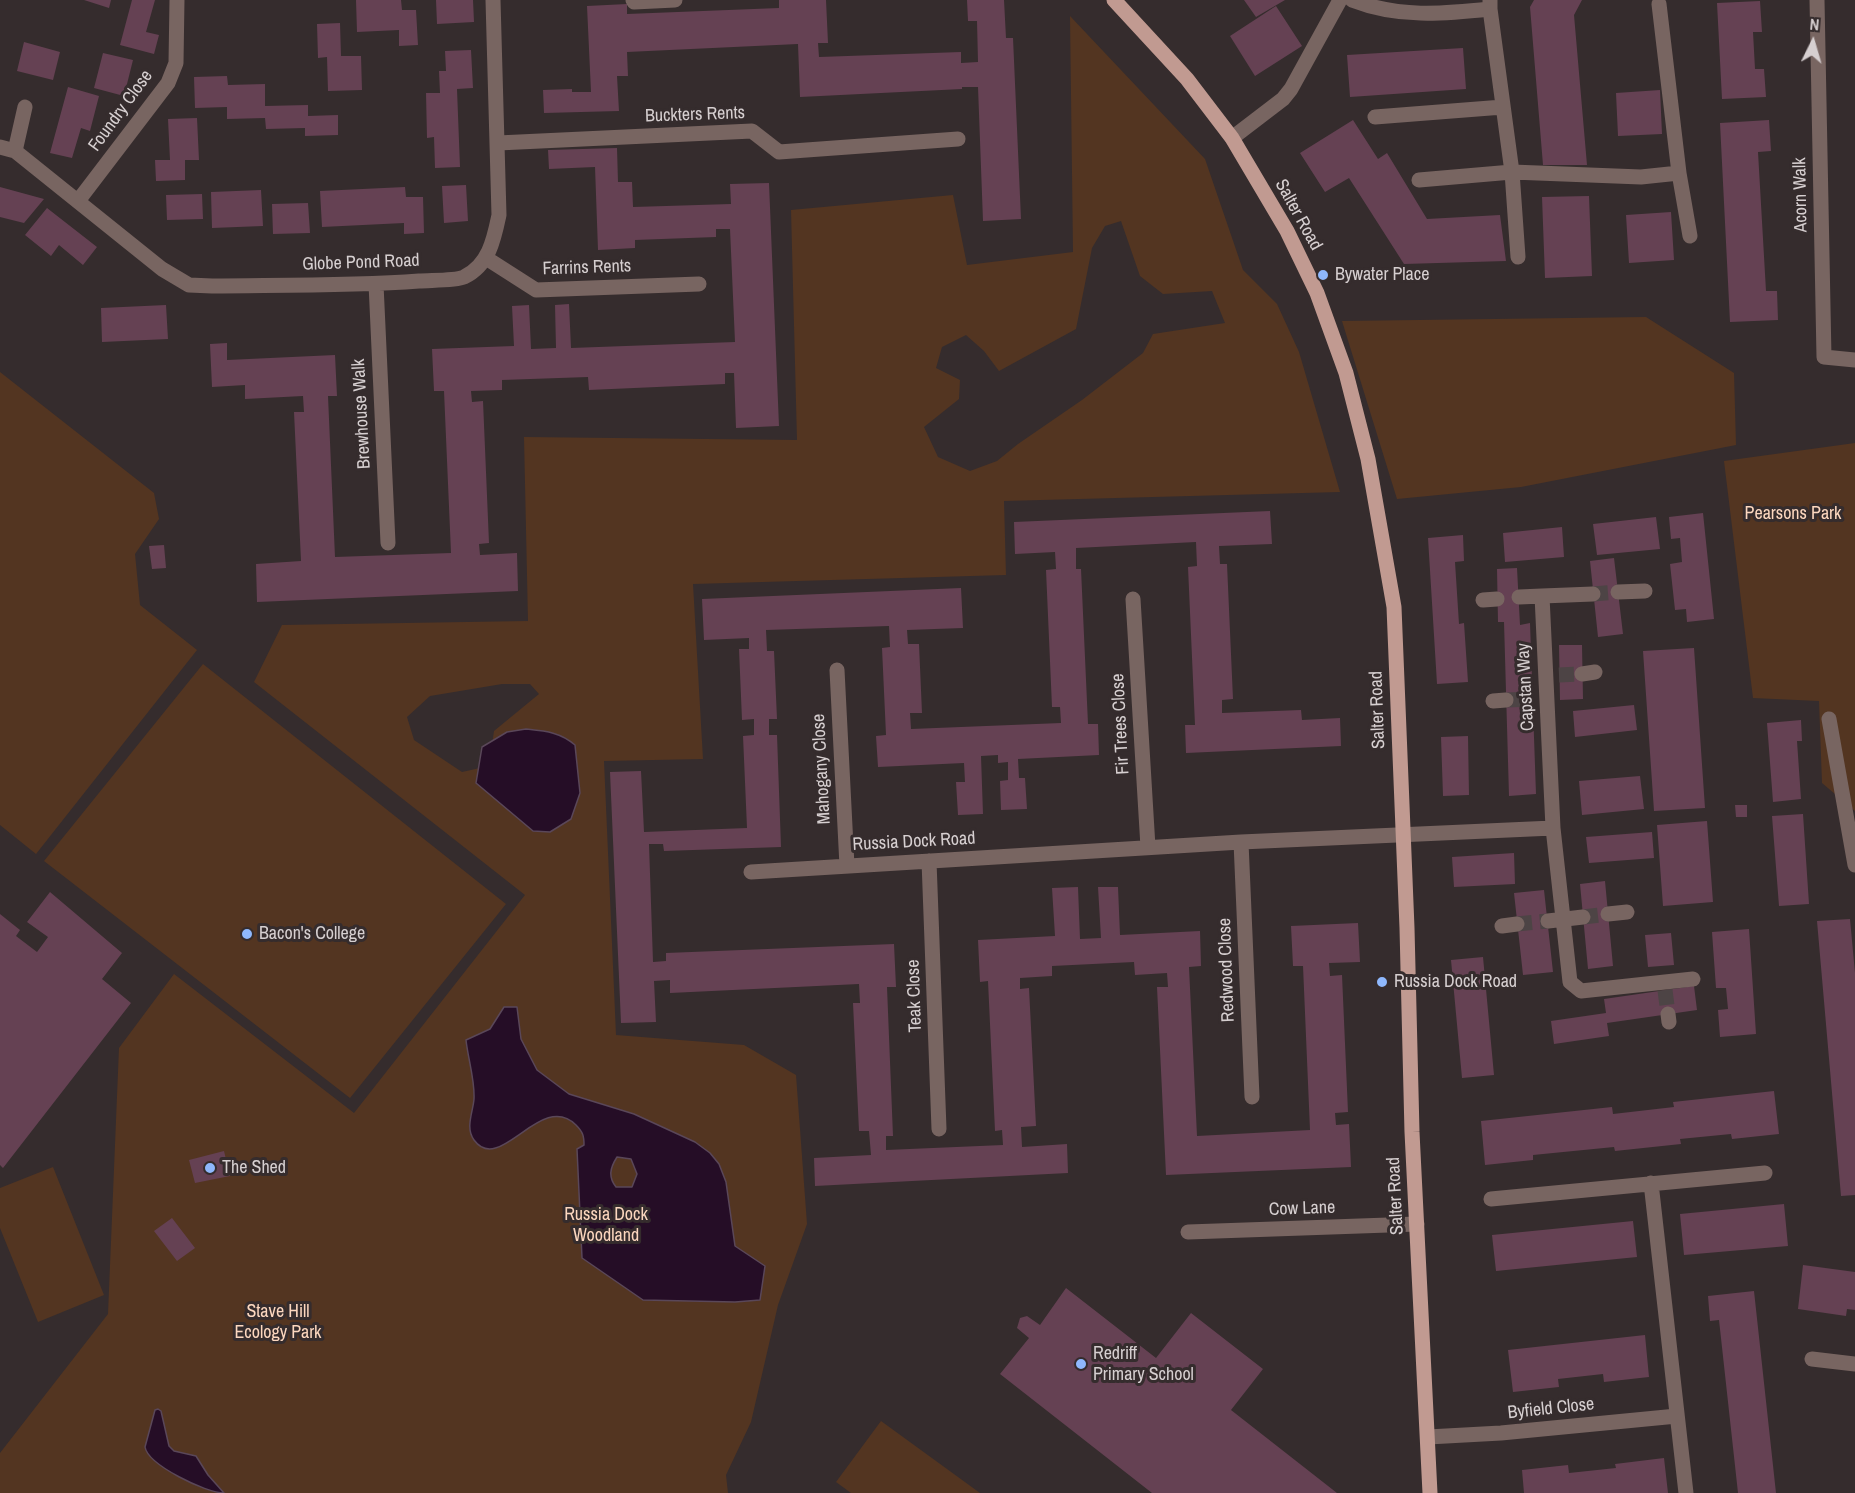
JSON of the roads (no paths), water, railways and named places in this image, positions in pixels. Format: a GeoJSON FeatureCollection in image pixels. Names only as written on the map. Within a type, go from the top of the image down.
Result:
{"type":"FeatureCollection","features":[{"type":"Feature","properties":{"kind":"main road","name":"Salter Road"},"geometry":{"type":"LineString","coordinates":[[1114,0],[1187,79],[1232,138],[1287,231],[1317,293],[1346,373],[1368,459],[1394,607],[1407,928],[1412,1132],[1430,1493]]}},
{"type":"Feature","properties":{"kind":"street","name":"Foundry Close"},"geometry":{"type":"LineString","coordinates":[[78,201],[168,84],[176,63],[177,0]]}},
{"type":"Feature","properties":{"kind":"street","name":"Globe Pond Road"},"geometry":{"type":"LineString","coordinates":[[0,147],[15,151],[162,269],[189,285],[376,284],[463,278],[486,258],[495,235],[499,215],[493,0]]}},
{"type":"Feature","properties":{"kind":"street"},"geometry":{"type":"LineString","coordinates":[[633,0],[634,2],[675,0]]}},
{"type":"Feature","properties":{"kind":"street"},"geometry":{"type":"LineString","coordinates":[[1232,138],[1287,94],[1340,0]]}},
{"type":"Feature","properties":{"kind":"street"},"geometry":{"type":"LineString","coordinates":[[1352,0],[1371,8],[1408,14],[1446,14],[1490,4],[1512,172],[1518,257]]}},
{"type":"Feature","properties":{"kind":"street","name":"Acorn Walk"},"geometry":{"type":"LineString","coordinates":[[1817,0],[1824,357],[1855,360]]}},
{"type":"Feature","properties":{"kind":"street"},"geometry":{"type":"LineString","coordinates":[[1659,4],[1679,173],[1690,236]]}},
{"type":"Feature","properties":{"kind":"street"},"geometry":{"type":"LineString","coordinates":[[15,151],[25,107]]}},
{"type":"Feature","properties":{"kind":"street"},"geometry":{"type":"LineString","coordinates":[[1375,117],[1503,107]]}},
{"type":"Feature","properties":{"kind":"street","name":"Buckters Rents"},"geometry":{"type":"LineString","coordinates":[[498,143],[752,131],[779,152],[958,140]]}},
{"type":"Feature","properties":{"kind":"street"},"geometry":{"type":"LineString","coordinates":[[1419,180],[1512,172],[1641,177],[1679,173]]}},
{"type":"Feature","properties":{"kind":"street","name":"Farrins Rents"},"geometry":{"type":"LineString","coordinates":[[486,258],[536,290],[699,284]]}},
{"type":"Feature","properties":{"kind":"street","name":"Brewhouse Walk"},"geometry":{"type":"LineString","coordinates":[[376,284],[388,543]]}},
{"type":"Feature","properties":{"kind":"street"},"geometry":{"type":"LineString","coordinates":[[1618,592],[1645,591]]}},
{"type":"Feature","properties":{"kind":"street"},"geometry":{"type":"LineString","coordinates":[[1519,597],[1593,594]]}},
{"type":"Feature","properties":{"kind":"street","name":"Capstan Way"},"geometry":{"type":"LineString","coordinates":[[1542,596],[1552,675],[1540,699],[1553,828],[1555,920],[1570,982],[1581,991],[1664,986],[1692,979]]}},
{"type":"Feature","properties":{"kind":"street","name":"Fir Trees Close"},"geometry":{"type":"LineString","coordinates":[[1133,599],[1148,848]]}},
{"type":"Feature","properties":{"kind":"street","name":"Mahogany Close"},"geometry":{"type":"LineString","coordinates":[[837,670],[847,866]]}},
{"type":"Feature","properties":{"kind":"street"},"geometry":{"type":"LineString","coordinates":[[1829,719],[1855,865]]}},
{"type":"Feature","properties":{"kind":"street"},"geometry":{"type":"LineString","coordinates":[[1403,834],[1553,828]]}},
{"type":"Feature","properties":{"kind":"street","name":"Russia Dock Road"},"geometry":{"type":"LineString","coordinates":[[751,872],[1403,834]]}},
{"type":"Feature","properties":{"kind":"street","name":"Redwood Close"},"geometry":{"type":"LineString","coordinates":[[1241,842],[1252,1096]]}},
{"type":"Feature","properties":{"kind":"street","name":"Teak Close"},"geometry":{"type":"LineString","coordinates":[[929,861],[939,1129]]}},
{"type":"Feature","properties":{"kind":"street"},"geometry":{"type":"LineString","coordinates":[[1608,914],[1627,912]]}},
{"type":"Feature","properties":{"kind":"street"},"geometry":{"type":"LineString","coordinates":[[1555,920],[1583,917]]}},
{"type":"Feature","properties":{"kind":"street"},"geometry":{"type":"LineString","coordinates":[[1502,926],[1517,924]]}},
{"type":"Feature","properties":{"kind":"street"},"geometry":{"type":"LineString","coordinates":[[1491,1199],[1765,1173]]}},
{"type":"Feature","properties":{"kind":"street"},"geometry":{"type":"LineString","coordinates":[[1651,1183],[1686,1493]]}},
{"type":"Feature","properties":{"kind":"street","name":"Cow Lane"},"geometry":{"type":"LineString","coordinates":[[1188,1232],[1417,1224]]}},
{"type":"Feature","properties":{"kind":"street"},"geometry":{"type":"LineString","coordinates":[[1812,1359],[1855,1364]]}},
{"type":"Feature","properties":{"kind":"street","name":"Byfield Close"},"geometry":{"type":"LineString","coordinates":[[1428,1437],[1501,1433],[1677,1416]]}},
{"type":"Feature","properties":{"kind":"tunnel"},"geometry":{"type":"LineString","coordinates":[[1593,594],[1618,592]]}},
{"type":"Feature","properties":{"kind":"tunnel"},"geometry":{"type":"LineString","coordinates":[[1559,675],[1582,674]]}},
{"type":"Feature","properties":{"kind":"tunnel"},"geometry":{"type":"LineString","coordinates":[[1506,700],[1533,699]]}},
{"type":"Feature","properties":{"kind":"tunnel"},"geometry":{"type":"LineString","coordinates":[[1583,917],[1608,914]]}},
{"type":"Feature","properties":{"kind":"tunnel"},"geometry":{"type":"LineString","coordinates":[[1517,924],[1548,921]]}},
{"type":"Feature","properties":{"kind":"tunnel"},"geometry":{"type":"LineString","coordinates":[[1665,990],[1668,1014]]}},
{"type":"Feature","properties":{"kind":"place","name":"Bywater Place"},"geometry":{"type":"Point","coordinates":[1323,275]}},
{"type":"Feature","properties":{"kind":"place","name":"Bacon's College"},"geometry":{"type":"Point","coordinates":[247,934]}},
{"type":"Feature","properties":{"kind":"place","name":"Russia Dock Road"},"geometry":{"type":"Point","coordinates":[1382,982]}},
{"type":"Feature","properties":{"kind":"place","name":"The Shed"},"geometry":{"type":"Point","coordinates":[210,1168]}},
{"type":"Feature","properties":{"kind":"place","name":"Redriff Primary School"},"geometry":{"type":"Point","coordinates":[1081,1364]}},
{"type":"Feature","properties":{"kind":"park label","name":"Pearsons Park"},"geometry":{"type":"Point","coordinates":[1793,514]}},
{"type":"Feature","properties":{"kind":"park label","name":"Russia Dock Woodland"},"geometry":{"type":"Point","coordinates":[606,1225]}},
{"type":"Feature","properties":{"kind":"park label","name":"Stave Hill Ecology Park"},"geometry":{"type":"Point","coordinates":[278,1322]}}]}
